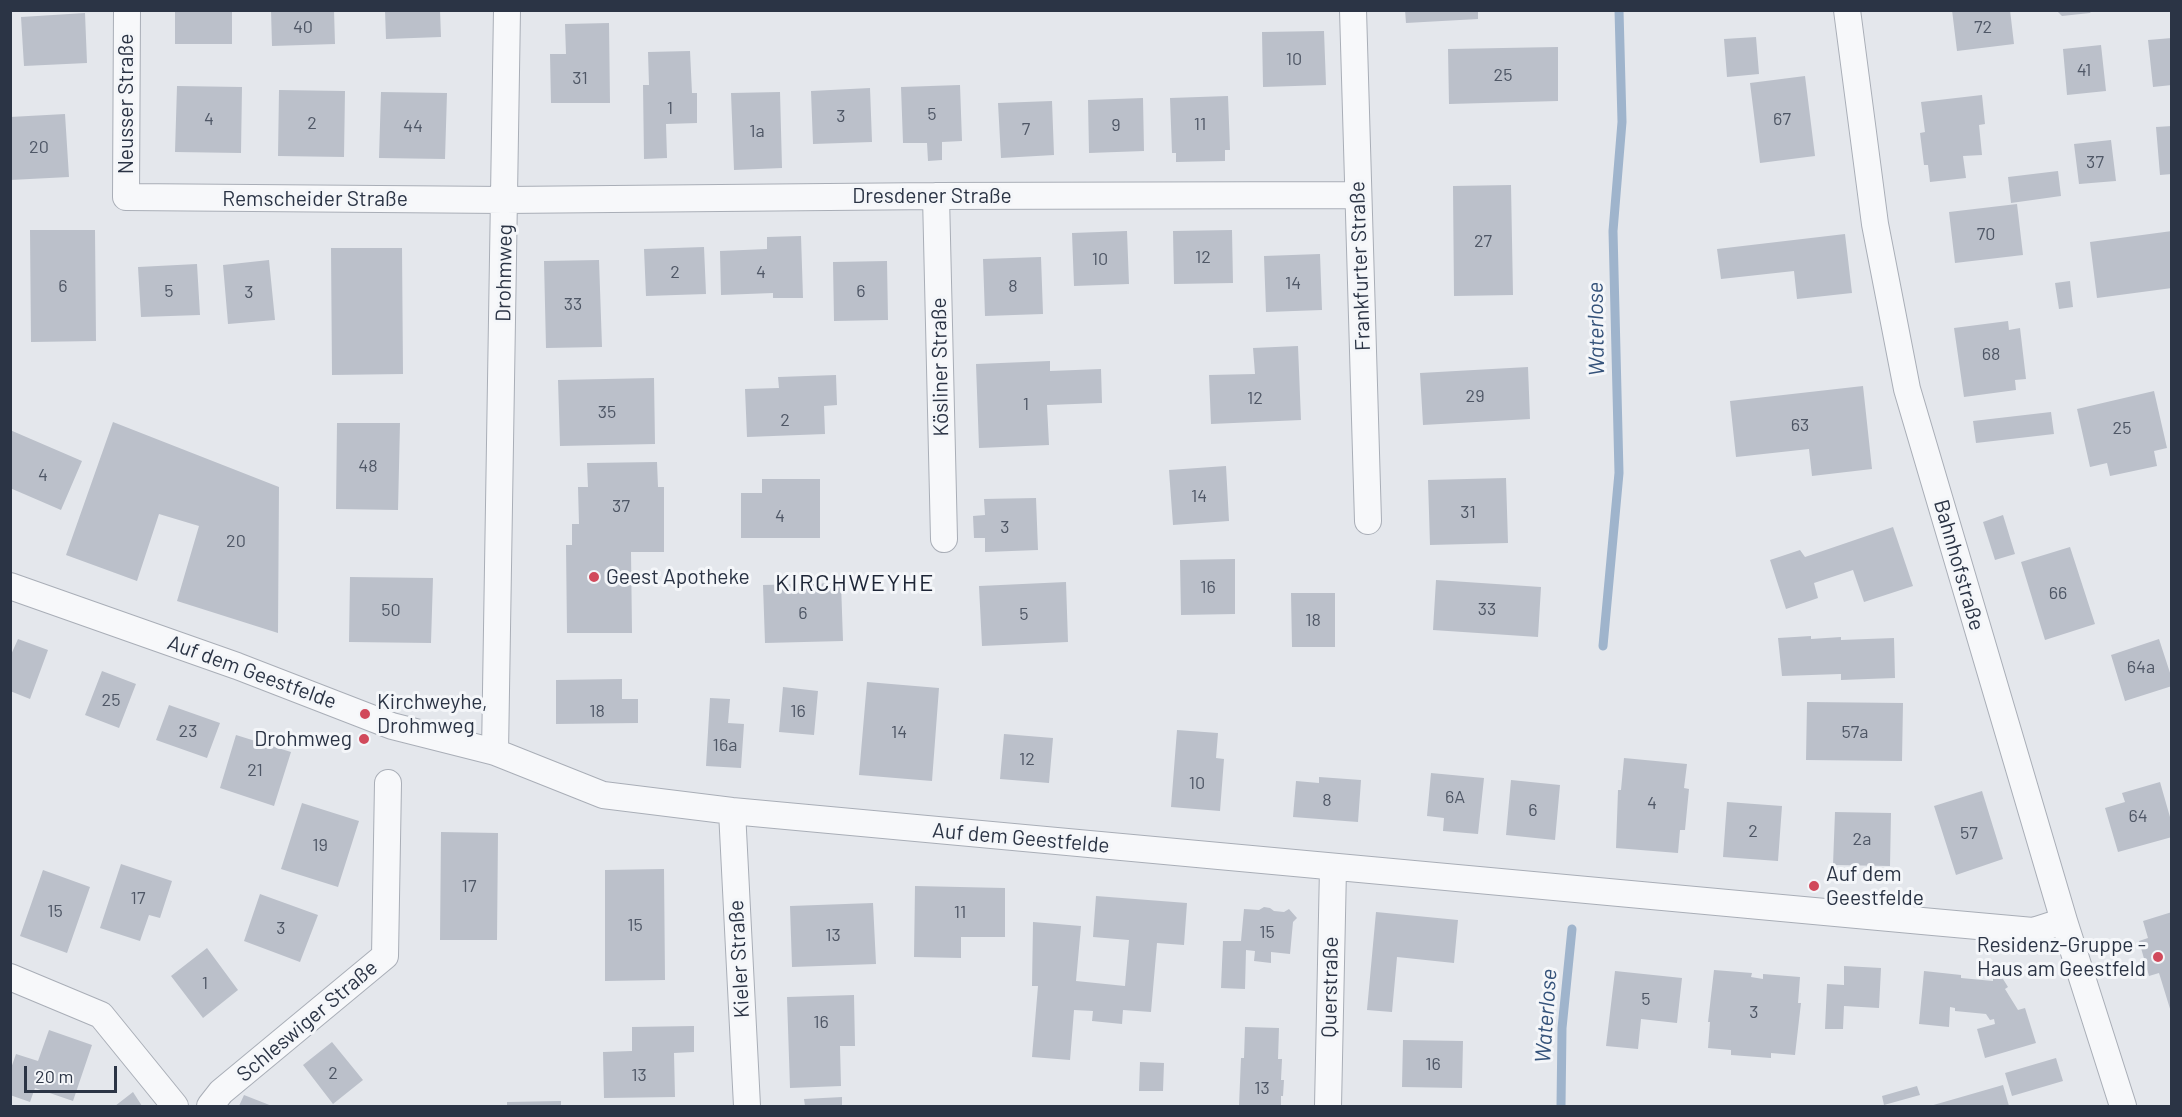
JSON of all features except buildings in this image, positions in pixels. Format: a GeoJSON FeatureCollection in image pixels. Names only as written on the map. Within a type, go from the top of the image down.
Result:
{"type":"FeatureCollection","features":[{"type":"Feature","properties":{"kind":"street","name":"Neusser Straße"},"geometry":{"type":"LineString","coordinates":[[126,197],[127,10]]}},
{"type":"Feature","properties":{"kind":"street","name":"Drohmweg"},"geometry":{"type":"LineString","coordinates":[[495,752],[507,10]]}},
{"type":"Feature","properties":{"kind":"street","name":"Frankfurter Straße"},"geometry":{"type":"LineString","coordinates":[[1353,10],[1368,521]]}},
{"type":"Feature","properties":{"kind":"street","name":"Bahnhofstraße"},"geometry":{"type":"LineString","coordinates":[[1847,10],[1875,224],[1907,389],[2064,921],[2123,1107]]}},
{"type":"Feature","properties":{"kind":"street","name":"Dresdener Straße"},"geometry":{"type":"LineString","coordinates":[[505,200],[1358,195]]}},
{"type":"Feature","properties":{"kind":"street","name":"Kösliner Straße"},"geometry":{"type":"LineString","coordinates":[[936,196],[944,538]]}},
{"type":"Feature","properties":{"kind":"street","name":"Remscheider Straße"},"geometry":{"type":"LineString","coordinates":[[126,197],[505,200]]}},
{"type":"Feature","properties":{"kind":"street","name":"Auf dem Geestfelde"},"geometry":{"type":"LineString","coordinates":[[10,586],[248,670],[392,726],[495,752],[603,795],[732,811],[2032,931],[2064,921]]}},
{"type":"Feature","properties":{"kind":"street","name":"Schleswiger Straße"},"geometry":{"type":"LineString","coordinates":[[210,1107],[221,1092],[385,956],[388,783]]}},
{"type":"Feature","properties":{"kind":"street","name":"Kieler Straße"},"geometry":{"type":"LineString","coordinates":[[732,811],[747,1107]]}},
{"type":"Feature","properties":{"kind":"street","name":"Querstraße"},"geometry":{"type":"LineString","coordinates":[[1328,1107],[1333,868]]}},
{"type":"Feature","properties":{"kind":"street"},"geometry":{"type":"LineString","coordinates":[[10,977],[101,1015],[175,1107]]}},
{"type":"Feature","properties":{"kind":"waterway","name":"Waterlose"},"geometry":{"type":"LineString","coordinates":[[1603,646],[1619,473],[1613,231],[1622,122],[1619,10]]}},
{"type":"Feature","properties":{"kind":"waterway","name":"Waterlose"},"geometry":{"type":"LineString","coordinates":[[1561,1106],[1562,1028],[1572,929]]}},
{"type":"Feature","properties":{"kind":"place","name":"Geest Apotheke"},"geometry":{"type":"Point","coordinates":[594,577]}},
{"type":"Feature","properties":{"kind":"place","name":"Kirchweyhe, Drohmweg"},"geometry":{"type":"Point","coordinates":[365,714]}},
{"type":"Feature","properties":{"kind":"place","name":"Drohmweg"},"geometry":{"type":"Point","coordinates":[364,739]}},
{"type":"Feature","properties":{"kind":"place","name":"Auf dem Geestfelde"},"geometry":{"type":"Point","coordinates":[1814,886]}},
{"type":"Feature","properties":{"kind":"place","name":"Residenz-Gruppe - Haus am Geestfeld"},"geometry":{"type":"Point","coordinates":[2158,957]}},
{"type":"Feature","properties":{"kind":"district","name":"KIRCHWEYHE"},"geometry":{"type":"Point","coordinates":[855,583]}}]}
